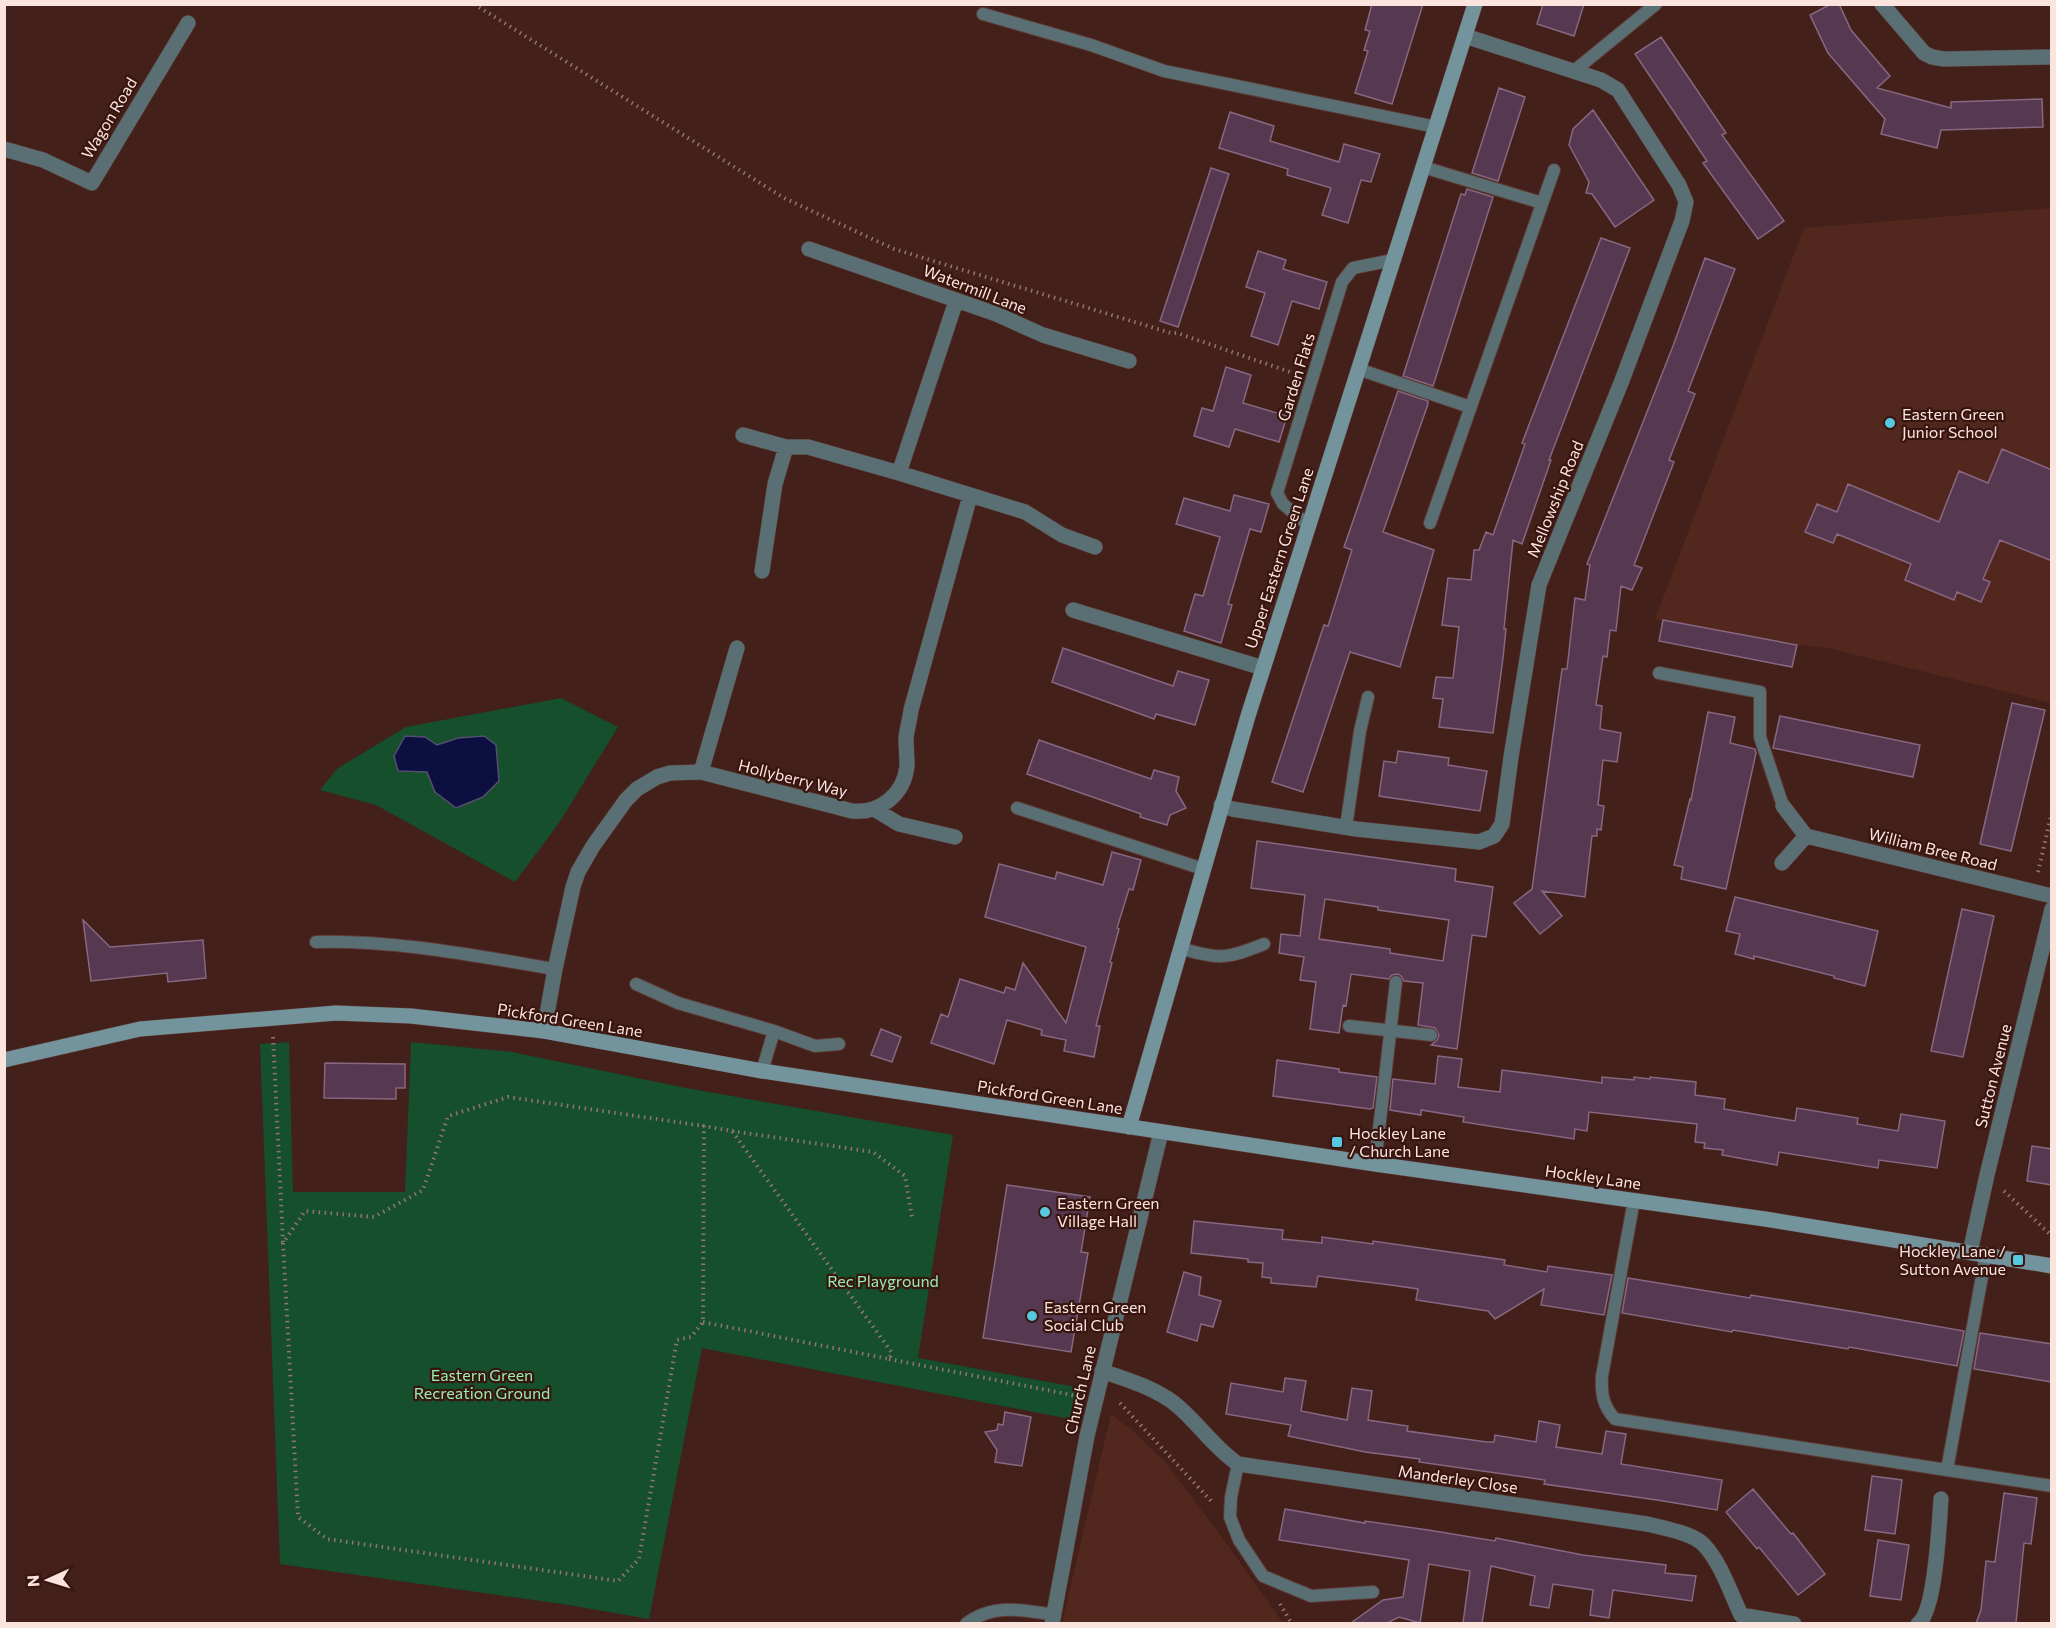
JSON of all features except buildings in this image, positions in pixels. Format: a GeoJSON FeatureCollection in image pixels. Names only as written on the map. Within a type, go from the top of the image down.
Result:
{"type":"FeatureCollection","features":[{"type":"Feature","properties":{"kind":"street","name":"Upper Eastern Green Lane"},"geometry":{"type":"LineString","coordinates":[[1129,1127],[1221,805],[1263,668],[1475,4]]}},
{"type":"Feature","properties":{"kind":"street"},"geometry":{"type":"LineString","coordinates":[[1882,4],[1924,53],[1932,57],[1944,59],[2052,57]]}},
{"type":"Feature","properties":{"kind":"street","name":"Wagon Road"},"geometry":{"type":"LineString","coordinates":[[4,149],[43,160],[92,183],[188,23]]}},
{"type":"Feature","properties":{"kind":"street","name":"Mellowship Road"},"geometry":{"type":"LineString","coordinates":[[1221,805],[1232,809],[1346,827],[1479,842],[1494,836],[1502,824],[1539,585],[1625,372],[1682,221],[1686,202],[1679,185],[1618,90],[1601,80],[1465,36]]}},
{"type":"Feature","properties":{"kind":"street","name":"Watermill Lane"},"geometry":{"type":"LineString","coordinates":[[808,249],[996,314],[1043,335],[1130,361]]}},
{"type":"Feature","properties":{"kind":"street"},"geometry":{"type":"LineString","coordinates":[[899,473],[956,301]]}},
{"type":"Feature","properties":{"kind":"street"},"geometry":{"type":"LineString","coordinates":[[743,435],[786,447],[808,447],[1025,512],[1062,535],[1095,546]]}},
{"type":"Feature","properties":{"kind":"street"},"geometry":{"type":"LineString","coordinates":[[762,571],[775,484],[786,447]]}},
{"type":"Feature","properties":{"kind":"street"},"geometry":{"type":"LineString","coordinates":[[874,809],[891,800],[905,774],[906,735],[911,710],[970,496]]}},
{"type":"Feature","properties":{"kind":"street"},"geometry":{"type":"LineString","coordinates":[[1073,610],[1263,668]]}},
{"type":"Feature","properties":{"kind":"street"},"geometry":{"type":"LineString","coordinates":[[701,772],[737,648]]}},
{"type":"Feature","properties":{"kind":"street","name":"Hollyberry Way"},"geometry":{"type":"LineString","coordinates":[[544,1031],[555,969],[578,872],[593,846],[626,800],[637,789],[657,777],[684,771],[701,772],[852,811],[863,812],[874,809]]}},
{"type":"Feature","properties":{"kind":"street"},"geometry":{"type":"LineString","coordinates":[[1782,863],[1806,836],[1783,806]]}},
{"type":"Feature","properties":{"kind":"street"},"geometry":{"type":"LineString","coordinates":[[874,809],[899,824],[955,837]]}},
{"type":"Feature","properties":{"kind":"street","name":"William Bree Road"},"geometry":{"type":"LineString","coordinates":[[1806,836],[2052,896]]}},
{"type":"Feature","properties":{"kind":"street","name":"Sutton Avenue"},"geometry":{"type":"LineString","coordinates":[[1978,1253],[1987,1175],[2052,909]]}},
{"type":"Feature","properties":{"kind":"street","name":"Pickford Green Lane"},"geometry":{"type":"LineString","coordinates":[[4,1060],[140,1029],[336,1013],[411,1016],[544,1031],[762,1071],[1129,1127]]}},
{"type":"Feature","properties":{"kind":"street","name":"Hockley Lane"},"geometry":{"type":"LineString","coordinates":[[1129,1127],[1765,1219],[2052,1266]]}},
{"type":"Feature","properties":{"kind":"street","name":"Church Lane"},"geometry":{"type":"LineString","coordinates":[[1054,1619],[1087,1436],[1161,1132]]}},
{"type":"Feature","properties":{"kind":"street"},"geometry":{"type":"LineString","coordinates":[[1102,1371],[1161,1393],[1176,1404],[1223,1454],[1238,1464]]}},
{"type":"Feature","properties":{"kind":"street","name":"Manderley Close"},"geometry":{"type":"LineString","coordinates":[[1238,1464],[1647,1524],[1683,1533],[1703,1544],[1721,1571],[1741,1616],[1794,1623]]}},
{"type":"Feature","properties":{"kind":"street"},"geometry":{"type":"LineString","coordinates":[[1918,1623],[1923,1620],[1932,1598],[1941,1498]]}},
{"type":"Feature","properties":{"kind":"lane"},"geometry":{"type":"LineString","coordinates":[[1574,71],[1656,4]]}},
{"type":"Feature","properties":{"kind":"lane"},"geometry":{"type":"LineString","coordinates":[[983,14],[1091,45],[1164,71],[1436,127]]}},
{"type":"Feature","properties":{"kind":"lane"},"geometry":{"type":"LineString","coordinates":[[1424,166],[1542,203]]}},
{"type":"Feature","properties":{"kind":"lane"},"geometry":{"type":"LineString","coordinates":[[1430,523],[1554,170]]}},
{"type":"Feature","properties":{"kind":"lane","name":"Garden Flats"},"geometry":{"type":"LineString","coordinates":[[1308,525],[1283,504],[1277,493],[1342,282],[1353,268],[1393,260]]}},
{"type":"Feature","properties":{"kind":"lane"},"geometry":{"type":"LineString","coordinates":[[1358,369],[1470,407]]}},
{"type":"Feature","properties":{"kind":"lane"},"geometry":{"type":"LineString","coordinates":[[1659,673],[1760,692],[1760,737],[1783,806]]}},
{"type":"Feature","properties":{"kind":"lane"},"geometry":{"type":"LineString","coordinates":[[1346,827],[1360,731],[1368,697]]}},
{"type":"Feature","properties":{"kind":"lane"},"geometry":{"type":"LineString","coordinates":[[1017,808],[1203,869]]}},
{"type":"Feature","properties":{"kind":"lane"},"geometry":{"type":"LineString","coordinates":[[316,942],[345,941],[425,948],[555,969]]}},
{"type":"Feature","properties":{"kind":"lane"},"geometry":{"type":"LineString","coordinates":[[1180,948],[1213,957],[1237,955],[1264,944]]}},
{"type":"Feature","properties":{"kind":"lane"},"geometry":{"type":"LineString","coordinates":[[1375,1164],[1396,982]]}},
{"type":"Feature","properties":{"kind":"lane"},"geometry":{"type":"LineString","coordinates":[[636,984],[678,1004],[774,1031],[815,1046],[839,1044]]}},
{"type":"Feature","properties":{"kind":"lane"},"geometry":{"type":"LineString","coordinates":[[1349,1026],[1431,1035]]}},
{"type":"Feature","properties":{"kind":"lane"},"geometry":{"type":"LineString","coordinates":[[762,1071],[774,1031]]}},
{"type":"Feature","properties":{"kind":"lane"},"geometry":{"type":"LineString","coordinates":[[1634,1200],[1602,1376],[1602,1392],[1606,1409],[1615,1419],[2052,1486]]}},
{"type":"Feature","properties":{"kind":"lane"},"geometry":{"type":"LineString","coordinates":[[1947,1470],[1978,1253]]}},
{"type":"Feature","properties":{"kind":"lane"},"geometry":{"type":"LineString","coordinates":[[1238,1464],[1231,1497],[1230,1517],[1239,1540],[1263,1576],[1311,1596],[1373,1592]]}},
{"type":"Feature","properties":{"kind":"lane"},"geometry":{"type":"LineString","coordinates":[[966,1623],[988,1612],[1005,1609],[1028,1610],[1054,1619]]}},
{"type":"Feature","properties":{"kind":"path"},"geometry":{"type":"LineString","coordinates":[[474,4],[784,198],[894,249],[1177,333],[1313,380]]}},
{"type":"Feature","properties":{"kind":"path"},"geometry":{"type":"LineString","coordinates":[[273,1018],[298,1517],[327,1539],[618,1581],[639,1559],[677,1340],[691,1337],[703,1322],[704,1126]]}},
{"type":"Feature","properties":{"kind":"path"},"geometry":{"type":"LineString","coordinates":[[283,1243],[305,1211],[374,1217],[423,1190],[448,1116],[508,1097],[873,1152],[905,1176],[912,1217]]}},
{"type":"Feature","properties":{"kind":"path"},"geometry":{"type":"LineString","coordinates":[[732,1131],[892,1353],[889,1359]]}},
{"type":"Feature","properties":{"kind":"path"},"geometry":{"type":"LineString","coordinates":[[1987,1175],[2052,1236]]}},
{"type":"Feature","properties":{"kind":"path"},"geometry":{"type":"LineString","coordinates":[[703,1322],[1095,1400]]}},
{"type":"Feature","properties":{"kind":"path"},"geometry":{"type":"LineString","coordinates":[[1120,1403],[1215,1505],[1230,1517]]}},
{"type":"Feature","properties":{"kind":"shaded area","name":"Eastern Green Junior School"},"geometry":{"type":"Polygon","coordinates":[[[2050,208],[2052,211],[2051,703],[1828,648],[1797,645],[1655,619],[1804,228],[2050,208]]]}},
{"type":"Feature","properties":{"kind":"shaded area"},"geometry":{"type":"Polygon","coordinates":[[[405,736],[425,737],[437,745],[458,738],[484,736],[496,745],[499,781],[483,797],[456,808],[435,792],[427,772],[398,771],[394,756],[405,736]]]}},
{"type":"Feature","properties":{"kind":"shaded area"},"geometry":{"type":"Polygon","coordinates":[[[1111,1414],[1132,1430],[1164,1461],[1283,1623],[1062,1623],[1111,1414]]]}},
{"type":"Feature","properties":{"kind":"green space"},"geometry":{"type":"Polygon","coordinates":[[[561,698],[618,727],[559,823],[515,882],[376,805],[320,790],[338,768],[406,727],[561,698]]]}},
{"type":"Feature","properties":{"kind":"green space","name":"Eastern Green Recreation Ground"},"geometry":{"type":"Polygon","coordinates":[[[289,1042],[293,1192],[405,1192],[411,1042],[512,1052],[686,1088],[953,1135],[918,1358],[1082,1388],[1075,1420],[702,1348],[649,1619],[569,1605],[280,1564],[260,1044],[289,1042]]]}},
{"type":"Feature","properties":{"kind":"place","name":"Eastern Green Junior School"},"geometry":{"type":"Point","coordinates":[1890,423]}},
{"type":"Feature","properties":{"kind":"place","name":"Hockley Lane / Church Lane"},"geometry":{"type":"Point","coordinates":[1337,1142]}},
{"type":"Feature","properties":{"kind":"place","name":"Eastern Green Village Hall"},"geometry":{"type":"Point","coordinates":[1045,1212]}},
{"type":"Feature","properties":{"kind":"place","name":"Hockley Lane / Sutton Avenue"},"geometry":{"type":"Point","coordinates":[2018,1260]}},
{"type":"Feature","properties":{"kind":"place","name":"Eastern Green Social Club"},"geometry":{"type":"Point","coordinates":[1032,1316]}},
{"type":"Feature","properties":{"kind":"park label","name":"Rec Playground"},"geometry":{"type":"Point","coordinates":[883,1281]}}]}
